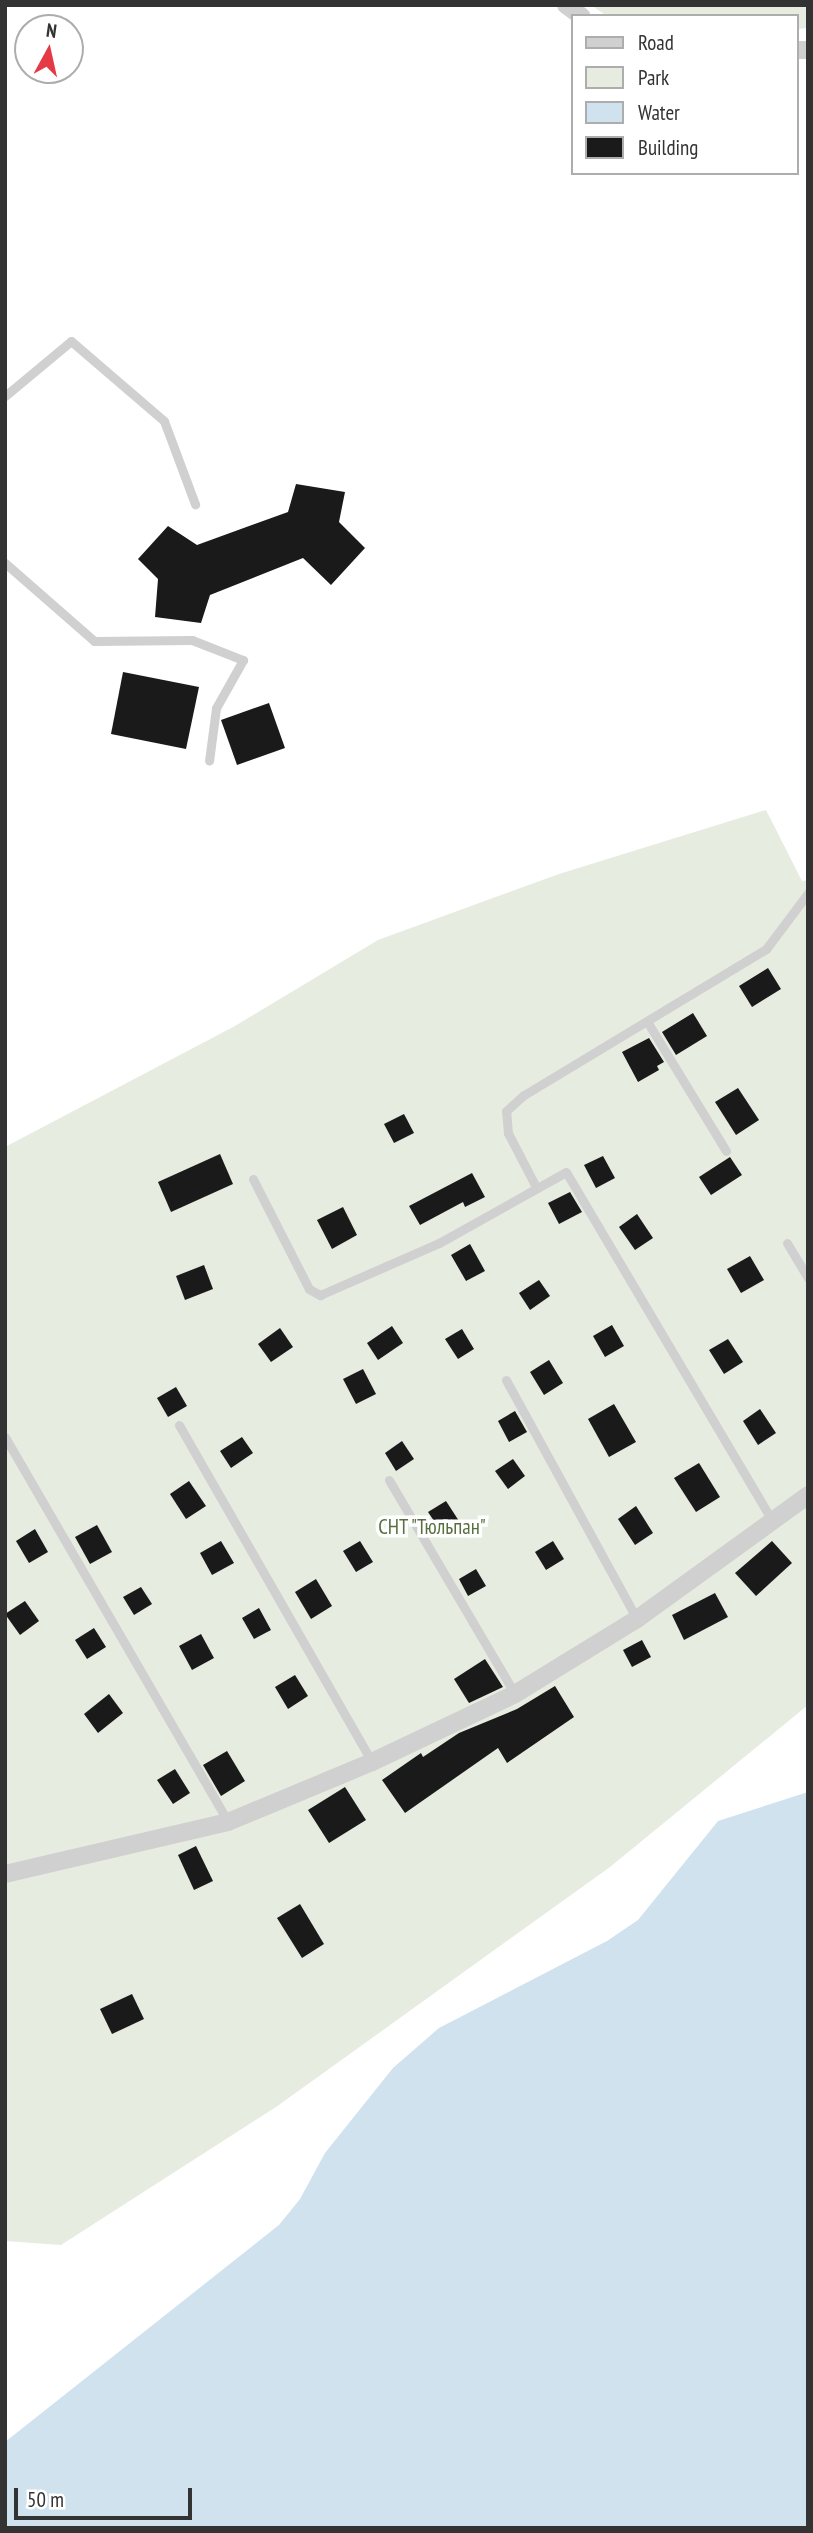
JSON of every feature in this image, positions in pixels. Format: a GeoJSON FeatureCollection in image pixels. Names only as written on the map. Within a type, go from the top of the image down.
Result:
{"type":"FeatureCollection","features":[{"type":"Feature","properties":{"kind":"street"},"geometry":{"type":"LineString","coordinates":[[5,1874],[228,1822],[372,1762],[515,1694],[637,1619],[808,1495]]}},
{"type":"Feature","properties":{"kind":"lane"},"geometry":{"type":"LineString","coordinates":[[5,396],[71,341],[164,421],[195,504]]}},
{"type":"Feature","properties":{"kind":"lane"},"geometry":{"type":"LineString","coordinates":[[5,563],[94,641],[192,640],[243,660],[216,708],[209,761]]}},
{"type":"Feature","properties":{"kind":"lane"},"geometry":{"type":"LineString","coordinates":[[536,1187],[508,1133],[506,1111],[524,1095],[648,1023],[766,949],[808,893]]}},
{"type":"Feature","properties":{"kind":"lane"},"geometry":{"type":"LineString","coordinates":[[648,1023],[726,1151]]}},
{"type":"Feature","properties":{"kind":"lane"},"geometry":{"type":"LineString","coordinates":[[253,1179],[309,1289],[320,1295],[439,1243],[558,1174],[566,1172],[773,1522]]}},
{"type":"Feature","properties":{"kind":"lane"},"geometry":{"type":"LineString","coordinates":[[787,1243],[808,1278]]}},
{"type":"Feature","properties":{"kind":"lane"},"geometry":{"type":"LineString","coordinates":[[506,1380],[637,1619]]}},
{"type":"Feature","properties":{"kind":"lane"},"geometry":{"type":"LineString","coordinates":[[179,1424],[372,1762]]}},
{"type":"Feature","properties":{"kind":"lane"},"geometry":{"type":"LineString","coordinates":[[5,1437],[228,1822]]}},
{"type":"Feature","properties":{"kind":"lane"},"geometry":{"type":"LineString","coordinates":[[389,1480],[515,1694]]}},
{"type":"Feature","properties":{"kind":"green space"},"geometry":{"type":"Polygon","coordinates":[[[591,5],[808,5],[808,28],[799,29],[799,14],[604,14],[591,5]]]}},
{"type":"Feature","properties":{"kind":"green space","name":"СНТ \"Тюльпан\""},"geometry":{"type":"Polygon","coordinates":[[[766,810],[802,881],[808,880],[808,1705],[610,1867],[276,2107],[61,2245],[5,2241],[5,1147],[235,1026],[378,940],[559,874],[766,810]]]}},
{"type":"Feature","properties":{"kind":"water"},"geometry":{"type":"Polygon","coordinates":[[[808,1792],[808,2528],[5,2528],[5,2442],[279,2225],[300,2199],[325,2153],[393,2068],[439,2028],[607,1941],[638,1920],[718,1821],[808,1792]]]}},
{"type":"Feature","properties":{"kind":"building"},"geometry":{"type":"Polygon","coordinates":[[[296,484],[345,492],[339,522],[365,548],[331,585],[303,558],[210,595],[201,623],[155,617],[158,579],[138,559],[168,526],[197,545],[288,512],[296,484]]]}},
{"type":"Feature","properties":{"kind":"building"},"geometry":{"type":"Polygon","coordinates":[[[123,672],[199,687],[186,749],[111,734],[123,672]]]}},
{"type":"Feature","properties":{"kind":"building"},"geometry":{"type":"Polygon","coordinates":[[[269,703],[285,748],[237,765],[221,720],[269,703]]]}},
{"type":"Feature","properties":{"kind":"building"},"geometry":{"type":"Polygon","coordinates":[[[768,968],[781,989],[752,1007],[739,986],[768,968]]]}},
{"type":"Feature","properties":{"kind":"building"},"geometry":{"type":"Polygon","coordinates":[[[693,1013],[707,1036],[676,1055],[662,1032],[693,1013]]]}},
{"type":"Feature","properties":{"kind":"building"},"geometry":{"type":"Polygon","coordinates":[[[649,1038],[664,1062],[657,1066],[659,1070],[638,1082],[622,1052],[649,1038]]]}},
{"type":"Feature","properties":{"kind":"building"},"geometry":{"type":"Polygon","coordinates":[[[738,1088],[759,1120],[736,1135],[715,1102],[738,1088]]]}},
{"type":"Feature","properties":{"kind":"building"},"geometry":{"type":"Polygon","coordinates":[[[404,1114],[414,1133],[394,1143],[384,1124],[404,1114]]]}},
{"type":"Feature","properties":{"kind":"building"},"geometry":{"type":"Polygon","coordinates":[[[220,1154],[233,1184],[171,1212],[158,1182],[220,1154]]]}},
{"type":"Feature","properties":{"kind":"building"},"geometry":{"type":"Polygon","coordinates":[[[603,1156],[615,1178],[596,1188],[584,1165],[603,1156]]]}},
{"type":"Feature","properties":{"kind":"building"},"geometry":{"type":"Polygon","coordinates":[[[730,1157],[742,1175],[711,1195],[699,1177],[730,1157]]]}},
{"type":"Feature","properties":{"kind":"building"},"geometry":{"type":"Polygon","coordinates":[[[472,1173],[485,1197],[465,1207],[463,1202],[420,1225],[409,1206],[472,1173]]]}},
{"type":"Feature","properties":{"kind":"building"},"geometry":{"type":"Polygon","coordinates":[[[570,1192],[582,1212],[559,1224],[548,1203],[570,1192]]]}},
{"type":"Feature","properties":{"kind":"building"},"geometry":{"type":"Polygon","coordinates":[[[343,1207],[357,1235],[332,1249],[317,1220],[343,1207]]]}},
{"type":"Feature","properties":{"kind":"building"},"geometry":{"type":"Polygon","coordinates":[[[637,1214],[653,1238],[635,1250],[619,1227],[637,1214]]]}},
{"type":"Feature","properties":{"kind":"building"},"geometry":{"type":"Polygon","coordinates":[[[470,1244],[485,1271],[466,1281],[451,1255],[470,1244]]]}},
{"type":"Feature","properties":{"kind":"building"},"geometry":{"type":"Polygon","coordinates":[[[750,1256],[764,1280],[741,1293],[727,1269],[750,1256]]]}},
{"type":"Feature","properties":{"kind":"building"},"geometry":{"type":"Polygon","coordinates":[[[204,1265],[213,1289],[185,1300],[176,1276],[204,1265]]]}},
{"type":"Feature","properties":{"kind":"building"},"geometry":{"type":"Polygon","coordinates":[[[539,1280],[550,1296],[530,1310],[519,1293],[539,1280]]]}},
{"type":"Feature","properties":{"kind":"building"},"geometry":{"type":"Polygon","coordinates":[[[612,1325],[624,1346],[605,1357],[593,1336],[612,1325]]]}},
{"type":"Feature","properties":{"kind":"building"},"geometry":{"type":"Polygon","coordinates":[[[392,1326],[403,1343],[378,1360],[367,1343],[392,1326]]]}},
{"type":"Feature","properties":{"kind":"building"},"geometry":{"type":"Polygon","coordinates":[[[280,1328],[293,1347],[271,1362],[258,1344],[280,1328]]]}},
{"type":"Feature","properties":{"kind":"building"},"geometry":{"type":"Polygon","coordinates":[[[462,1329],[474,1349],[458,1359],[445,1339],[462,1329]]]}},
{"type":"Feature","properties":{"kind":"building"},"geometry":{"type":"Polygon","coordinates":[[[728,1339],[743,1362],[724,1374],[709,1350],[728,1339]]]}},
{"type":"Feature","properties":{"kind":"building"},"geometry":{"type":"Polygon","coordinates":[[[549,1360],[563,1383],[544,1395],[530,1372],[549,1360]]]}},
{"type":"Feature","properties":{"kind":"building"},"geometry":{"type":"Polygon","coordinates":[[[363,1369],[376,1394],[356,1404],[343,1379],[363,1369]]]}},
{"type":"Feature","properties":{"kind":"building"},"geometry":{"type":"Polygon","coordinates":[[[176,1387],[187,1406],[168,1417],[157,1398],[176,1387]]]}},
{"type":"Feature","properties":{"kind":"building"},"geometry":{"type":"Polygon","coordinates":[[[614,1404],[636,1442],[609,1457],[588,1419],[614,1404]]]}},
{"type":"Feature","properties":{"kind":"building"},"geometry":{"type":"Polygon","coordinates":[[[760,1409],[776,1433],[758,1445],[743,1421],[760,1409]]]}},
{"type":"Feature","properties":{"kind":"building"},"geometry":{"type":"Polygon","coordinates":[[[515,1411],[527,1432],[509,1442],[498,1421],[515,1411]]]}},
{"type":"Feature","properties":{"kind":"building"},"geometry":{"type":"Polygon","coordinates":[[[242,1437],[253,1453],[231,1468],[220,1451],[242,1437]]]}},
{"type":"Feature","properties":{"kind":"building"},"geometry":{"type":"Polygon","coordinates":[[[402,1441],[414,1459],[396,1471],[385,1453],[402,1441]]]}},
{"type":"Feature","properties":{"kind":"building"},"geometry":{"type":"Polygon","coordinates":[[[513,1459],[525,1476],[508,1489],[495,1471],[513,1459]]]}},
{"type":"Feature","properties":{"kind":"building"},"geometry":{"type":"Polygon","coordinates":[[[699,1463],[720,1497],[696,1512],[674,1478],[699,1463]]]}},
{"type":"Feature","properties":{"kind":"building"},"geometry":{"type":"Polygon","coordinates":[[[189,1481],[206,1506],[186,1519],[170,1494],[189,1481]]]}},
{"type":"Feature","properties":{"kind":"building"},"geometry":{"type":"Polygon","coordinates":[[[446,1501],[459,1521],[442,1533],[428,1512],[446,1501]]]}},
{"type":"Feature","properties":{"kind":"building"},"geometry":{"type":"Polygon","coordinates":[[[636,1506],[653,1533],[635,1545],[618,1519],[636,1506]]]}},
{"type":"Feature","properties":{"kind":"building"},"geometry":{"type":"Polygon","coordinates":[[[97,1525],[112,1552],[90,1564],[75,1537],[97,1525]]]}},
{"type":"Feature","properties":{"kind":"building"},"geometry":{"type":"Polygon","coordinates":[[[35,1529],[48,1552],[29,1563],[16,1541],[35,1529]]]}},
{"type":"Feature","properties":{"kind":"building"},"geometry":{"type":"Polygon","coordinates":[[[221,1541],[234,1563],[212,1575],[200,1553],[221,1541]]]}},
{"type":"Feature","properties":{"kind":"building"},"geometry":{"type":"Polygon","coordinates":[[[360,1541],[373,1562],[356,1572],[343,1551],[360,1541]]]}},
{"type":"Feature","properties":{"kind":"building"},"geometry":{"type":"Polygon","coordinates":[[[553,1541],[564,1559],[546,1570],[535,1552],[553,1541]]]}},
{"type":"Feature","properties":{"kind":"building"},"geometry":{"type":"Polygon","coordinates":[[[772,1541],[792,1563],[756,1596],[735,1573],[772,1541]]]}},
{"type":"Feature","properties":{"kind":"building"},"geometry":{"type":"Polygon","coordinates":[[[476,1569],[486,1586],[468,1596],[459,1579],[476,1569]]]}},
{"type":"Feature","properties":{"kind":"building"},"geometry":{"type":"Polygon","coordinates":[[[316,1579],[332,1606],[311,1619],[295,1592],[316,1579]]]}},
{"type":"Feature","properties":{"kind":"building"},"geometry":{"type":"Polygon","coordinates":[[[141,1587],[152,1604],[134,1615],[123,1597],[141,1587]]]}},
{"type":"Feature","properties":{"kind":"building"},"geometry":{"type":"Polygon","coordinates":[[[715,1593],[728,1617],[684,1640],[672,1615],[715,1593]]]}},
{"type":"Feature","properties":{"kind":"building"},"geometry":{"type":"Polygon","coordinates":[[[25,1601],[39,1621],[20,1635],[5,1614],[25,1601]]]}},
{"type":"Feature","properties":{"kind":"building"},"geometry":{"type":"Polygon","coordinates":[[[259,1608],[271,1630],[254,1639],[242,1618],[259,1608]]]}},
{"type":"Feature","properties":{"kind":"building"},"geometry":{"type":"Polygon","coordinates":[[[94,1628],[106,1647],[87,1659],[75,1640],[94,1628]]]}},
{"type":"Feature","properties":{"kind":"building"},"geometry":{"type":"Polygon","coordinates":[[[201,1634],[214,1658],[192,1670],[179,1646],[201,1634]]]}},
{"type":"Feature","properties":{"kind":"building"},"geometry":{"type":"Polygon","coordinates":[[[642,1640],[651,1657],[632,1667],[623,1650],[642,1640]]]}},
{"type":"Feature","properties":{"kind":"building"},"geometry":{"type":"Polygon","coordinates":[[[485,1659],[503,1687],[469,1703],[454,1679],[485,1659]]]}},
{"type":"Feature","properties":{"kind":"building"},"geometry":{"type":"Polygon","coordinates":[[[295,1675],[308,1696],[288,1709],[275,1687],[295,1675]]]}},
{"type":"Feature","properties":{"kind":"building"},"geometry":{"type":"Polygon","coordinates":[[[555,1686],[574,1717],[507,1763],[498,1748],[405,1813],[382,1780],[421,1753],[423,1757],[459,1733],[517,1709],[555,1686]]]}},
{"type":"Feature","properties":{"kind":"building"},"geometry":{"type":"Polygon","coordinates":[[[109,1694],[123,1713],[98,1733],[84,1714],[109,1694]]]}},
{"type":"Feature","properties":{"kind":"building"},"geometry":{"type":"Polygon","coordinates":[[[227,1751],[245,1781],[221,1796],[203,1765],[227,1751]]]}},
{"type":"Feature","properties":{"kind":"building"},"geometry":{"type":"Polygon","coordinates":[[[175,1769],[190,1793],[173,1804],[157,1780],[175,1769]]]}},
{"type":"Feature","properties":{"kind":"building"},"geometry":{"type":"Polygon","coordinates":[[[345,1787],[366,1820],[329,1843],[308,1810],[345,1787]]]}},
{"type":"Feature","properties":{"kind":"building"},"geometry":{"type":"Polygon","coordinates":[[[196,1846],[213,1881],[194,1890],[178,1855],[196,1846]]]}},
{"type":"Feature","properties":{"kind":"building"},"geometry":{"type":"Polygon","coordinates":[[[300,1904],[324,1944],[302,1958],[277,1918],[300,1904]]]}},
{"type":"Feature","properties":{"kind":"building"},"geometry":{"type":"Polygon","coordinates":[[[132,1994],[144,2019],[112,2034],[100,2009],[132,1994]]]}}]}
